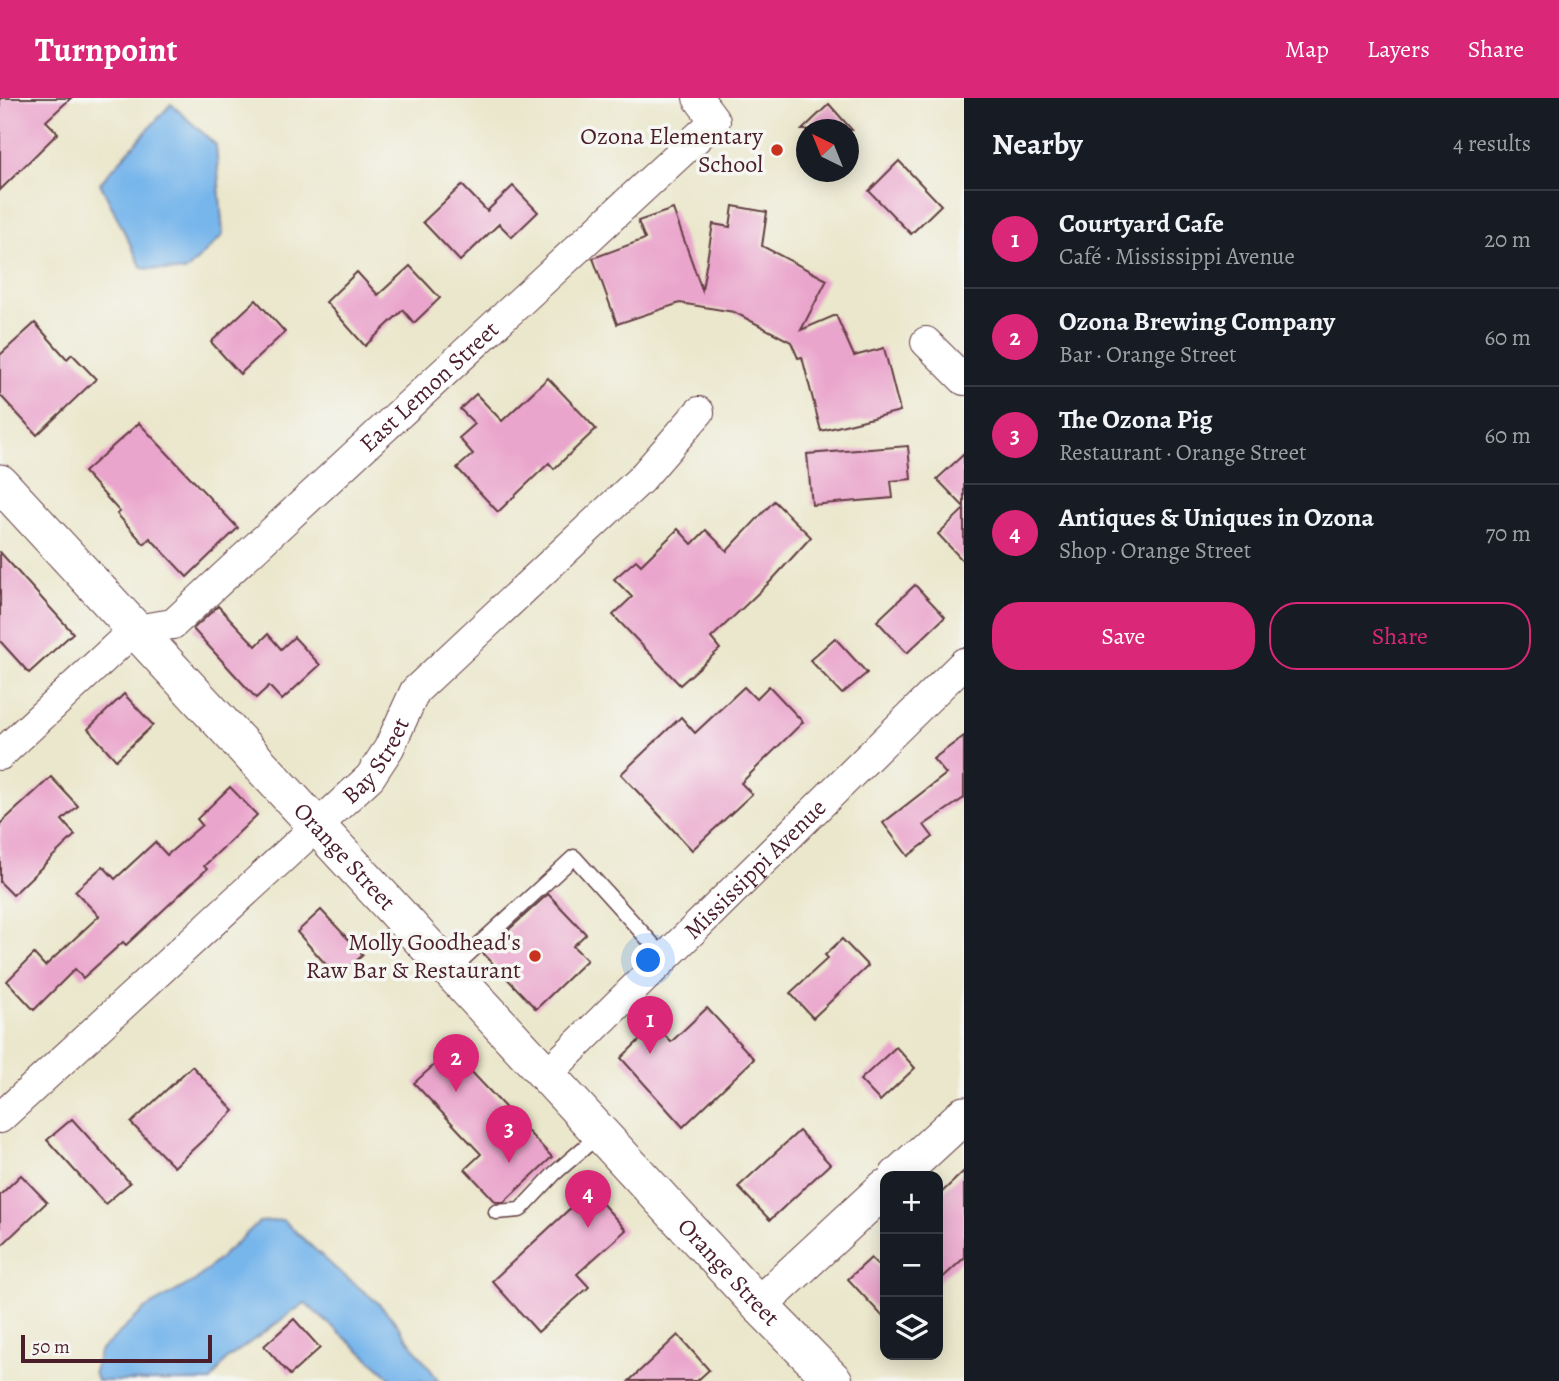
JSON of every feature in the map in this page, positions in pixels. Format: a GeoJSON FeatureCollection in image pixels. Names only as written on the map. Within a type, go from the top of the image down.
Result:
{"type":"FeatureCollection","features":[{"type":"Feature","properties":{"kind":"street","name":"East Lemon Street"},"geometry":{"type":"LineString","coordinates":[[134,630],[173,624],[706,109]]}},
{"type":"Feature","properties":{"kind":"street"},"geometry":{"type":"LineString","coordinates":[[926,342],[964,380]]}},
{"type":"Feature","properties":{"kind":"street","name":"Bay Street"},"geometry":{"type":"LineString","coordinates":[[0,1118],[370,777],[389,748],[415,691],[641,478],[699,412]]}},
{"type":"Feature","properties":{"kind":"street","name":"Orange Street"},"geometry":{"type":"LineString","coordinates":[[0,483],[759,1305],[834,1381]]}},
{"type":"Feature","properties":{"kind":"street"},"geometry":{"type":"LineString","coordinates":[[0,755],[134,630]]}},
{"type":"Feature","properties":{"kind":"street","name":"Mississippi Avenue"},"geometry":{"type":"LineString","coordinates":[[547,1074],[964,663]]}},
{"type":"Feature","properties":{"kind":"street"},"geometry":{"type":"LineString","coordinates":[[903,1171],[964,1115]]}},
{"type":"Feature","properties":{"kind":"street"},"geometry":{"type":"LineString","coordinates":[[759,1305],[880,1193]]}},
{"type":"Feature","properties":{"kind":"lane"},"geometry":{"type":"LineString","coordinates":[[451,970],[574,856],[665,958]]}},
{"type":"Feature","properties":{"kind":"lane"},"geometry":{"type":"LineString","coordinates":[[496,1212],[520,1210],[555,1173],[601,1133]]}},
{"type":"Feature","properties":{"kind":"water"},"geometry":{"type":"Polygon","coordinates":[[[171,104],[216,145],[223,235],[185,272],[142,268],[100,183],[171,104]]]}},
{"type":"Feature","properties":{"kind":"water"},"geometry":{"type":"Polygon","coordinates":[[[283,1220],[377,1302],[439,1381],[392,1381],[305,1303],[227,1359],[211,1381],[97,1381],[94,1372],[99,1352],[146,1308],[196,1280],[259,1222],[283,1220]]]}},
{"type":"Feature","properties":{"kind":"building"},"geometry":{"type":"Polygon","coordinates":[[[0,98],[71,98],[46,121],[58,133],[0,190],[0,98]]]}},
{"type":"Feature","properties":{"kind":"building"},"geometry":{"type":"Polygon","coordinates":[[[829,104],[842,119],[813,119],[829,104]]]}},
{"type":"Feature","properties":{"kind":"building"},"geometry":{"type":"Polygon","coordinates":[[[899,161],[941,205],[911,234],[869,191],[899,161]]]}},
{"type":"Feature","properties":{"kind":"building"},"geometry":{"type":"Polygon","coordinates":[[[462,185],[487,211],[513,186],[538,212],[512,237],[499,224],[460,261],[423,222],[462,185]]]}},
{"type":"Feature","properties":{"kind":"building"},"geometry":{"type":"Polygon","coordinates":[[[733,206],[767,212],[762,246],[827,280],[801,330],[836,315],[854,356],[884,348],[900,411],[821,431],[802,357],[798,358],[791,342],[734,312],[680,303],[617,324],[593,258],[645,239],[638,221],[673,209],[702,290],[713,224],[730,227],[733,206]]]}},
{"type":"Feature","properties":{"kind":"building"},"geometry":{"type":"Polygon","coordinates":[[[410,266],[440,298],[414,323],[403,310],[365,346],[326,302],[357,272],[378,295],[410,266]]]}},
{"type":"Feature","properties":{"kind":"building"},"geometry":{"type":"Polygon","coordinates":[[[256,300],[285,332],[240,374],[211,342],[256,300]]]}},
{"type":"Feature","properties":{"kind":"building"},"geometry":{"type":"Polygon","coordinates":[[[35,323],[67,359],[72,354],[96,379],[37,435],[0,395],[0,355],[35,323]]]}},
{"type":"Feature","properties":{"kind":"building"},"geometry":{"type":"Polygon","coordinates":[[[548,378],[596,429],[554,469],[549,463],[498,512],[457,468],[473,454],[459,438],[475,424],[460,409],[476,394],[502,421],[548,378]]]}},
{"type":"Feature","properties":{"kind":"building"},"geometry":{"type":"Polygon","coordinates":[[[139,423],[238,528],[187,577],[150,538],[144,544],[84,472],[139,423]]]}},
{"type":"Feature","properties":{"kind":"building"},"geometry":{"type":"Polygon","coordinates":[[[908,446],[911,479],[891,481],[893,498],[812,505],[807,454],[908,446]]]}},
{"type":"Feature","properties":{"kind":"building"},"geometry":{"type":"Polygon","coordinates":[[[964,454],[964,507],[937,479],[964,454]]]}},
{"type":"Feature","properties":{"kind":"building"},"geometry":{"type":"Polygon","coordinates":[[[774,501],[811,537],[771,581],[711,638],[720,649],[680,685],[613,615],[632,597],[614,579],[636,560],[641,565],[678,529],[692,544],[706,530],[727,551],[774,501]]]}},
{"type":"Feature","properties":{"kind":"building"},"geometry":{"type":"Polygon","coordinates":[[[964,509],[964,562],[938,534],[964,509]]]}},
{"type":"Feature","properties":{"kind":"building"},"geometry":{"type":"Polygon","coordinates":[[[0,552],[73,633],[29,673],[0,641],[0,552]]]}},
{"type":"Feature","properties":{"kind":"building"},"geometry":{"type":"Polygon","coordinates":[[[915,585],[945,617],[907,653],[877,621],[915,585]]]}},
{"type":"Feature","properties":{"kind":"building"},"geometry":{"type":"Polygon","coordinates":[[[218,606],[256,646],[268,634],[281,649],[294,637],[320,665],[282,700],[269,686],[256,698],[193,629],[218,606]]]}},
{"type":"Feature","properties":{"kind":"building"},"geometry":{"type":"Polygon","coordinates":[[[835,638],[867,673],[842,694],[810,660],[835,638]]]}},
{"type":"Feature","properties":{"kind":"building"},"geometry":{"type":"Polygon","coordinates":[[[769,686],[803,722],[741,783],[752,794],[692,850],[621,774],[681,717],[695,733],[744,687],[756,699],[769,686]]]}},
{"type":"Feature","properties":{"kind":"building"},"geometry":{"type":"Polygon","coordinates":[[[124,694],[153,725],[116,760],[88,729],[124,694]]]}},
{"type":"Feature","properties":{"kind":"building"},"geometry":{"type":"Polygon","coordinates":[[[964,736],[964,798],[924,825],[933,837],[908,856],[883,823],[946,774],[933,759],[964,736]]]}},
{"type":"Feature","properties":{"kind":"building"},"geometry":{"type":"Polygon","coordinates":[[[51,777],[78,806],[62,820],[75,835],[13,895],[0,882],[0,824],[51,777]]]}},
{"type":"Feature","properties":{"kind":"building"},"geometry":{"type":"Polygon","coordinates":[[[230,787],[257,815],[204,866],[207,869],[126,945],[123,942],[83,978],[75,969],[34,1010],[7,981],[34,954],[45,966],[99,916],[75,891],[103,866],[115,879],[155,842],[167,855],[202,825],[197,819],[230,787]]]}},
{"type":"Feature","properties":{"kind":"building","name":"Molly Goodhead's Raw Bar & Restaurant"},"geometry":{"type":"Polygon","coordinates":[[[548,894],[586,934],[573,946],[587,960],[536,1009],[483,953],[548,894]]]}},
{"type":"Feature","properties":{"kind":"building"},"geometry":{"type":"Polygon","coordinates":[[[321,910],[363,955],[337,977],[297,932],[321,910]]]}},
{"type":"Feature","properties":{"kind":"building"},"geometry":{"type":"Polygon","coordinates":[[[842,939],[868,966],[813,1018],[790,993],[828,958],[825,955],[842,939]]]}},
{"type":"Feature","properties":{"kind":"building"},"geometry":{"type":"Polygon","coordinates":[[[707,1008],[754,1059],[683,1127],[621,1058],[655,1025],[671,1042],[707,1008]]]}},
{"type":"Feature","properties":{"kind":"building"},"geometry":{"type":"Polygon","coordinates":[[[896,1047],[915,1068],[880,1101],[860,1080],[896,1047]]]}},
{"type":"Feature","properties":{"kind":"building"},"geometry":{"type":"Polygon","coordinates":[[[451,1050],[552,1157],[504,1202],[496,1202],[465,1169],[481,1154],[414,1083],[451,1050]]]}},
{"type":"Feature","properties":{"kind":"building"},"geometry":{"type":"Polygon","coordinates":[[[192,1066],[234,1111],[174,1167],[131,1123],[192,1066]]]}},
{"type":"Feature","properties":{"kind":"building"},"geometry":{"type":"Polygon","coordinates":[[[72,1119],[130,1183],[105,1204],[47,1140],[72,1119]]]}},
{"type":"Feature","properties":{"kind":"building"},"geometry":{"type":"Polygon","coordinates":[[[799,1131],[830,1164],[770,1220],[738,1187],[799,1131]]]}},
{"type":"Feature","properties":{"kind":"building"},"geometry":{"type":"Polygon","coordinates":[[[964,1171],[964,1258],[943,1277],[943,1234],[943,1191],[964,1171]]]}},
{"type":"Feature","properties":{"kind":"building"},"geometry":{"type":"Polygon","coordinates":[[[21,1175],[47,1202],[0,1247],[0,1195],[21,1175]]]}},
{"type":"Feature","properties":{"kind":"building"},"geometry":{"type":"Polygon","coordinates":[[[590,1190],[626,1230],[577,1274],[589,1287],[538,1332],[492,1281],[590,1190]]]}},
{"type":"Feature","properties":{"kind":"building"},"geometry":{"type":"Polygon","coordinates":[[[871,1258],[880,1267],[880,1314],[848,1279],[871,1258]]]}},
{"type":"Feature","properties":{"kind":"building"},"geometry":{"type":"Polygon","coordinates":[[[294,1319],[320,1348],[290,1375],[264,1346],[294,1319]]]}},
{"type":"Feature","properties":{"kind":"building"},"geometry":{"type":"Polygon","coordinates":[[[678,1335],[709,1370],[697,1381],[629,1381],[678,1335]]]}},
{"type":"Feature","properties":{"kind":"place","name":"Ozona Elementary School"},"geometry":{"type":"Point","coordinates":[777,150]}},
{"type":"Feature","properties":{"kind":"place","name":"Molly Goodhead's Raw Bar & Restaurant"},"geometry":{"type":"Point","coordinates":[535,956]}},
{"type":"Feature","properties":{"kind":"place","name":"Courtyard Cafe"},"geometry":{"type":"Point","coordinates":[650,1054]}},
{"type":"Feature","properties":{"kind":"place","name":"Ozona Brewing Company"},"geometry":{"type":"Point","coordinates":[456,1092]}},
{"type":"Feature","properties":{"kind":"place","name":"The Ozona Pig"},"geometry":{"type":"Point","coordinates":[509,1163]}},
{"type":"Feature","properties":{"kind":"place","name":"Antiques & Uniques in Ozona"},"geometry":{"type":"Point","coordinates":[588,1228]}}]}
